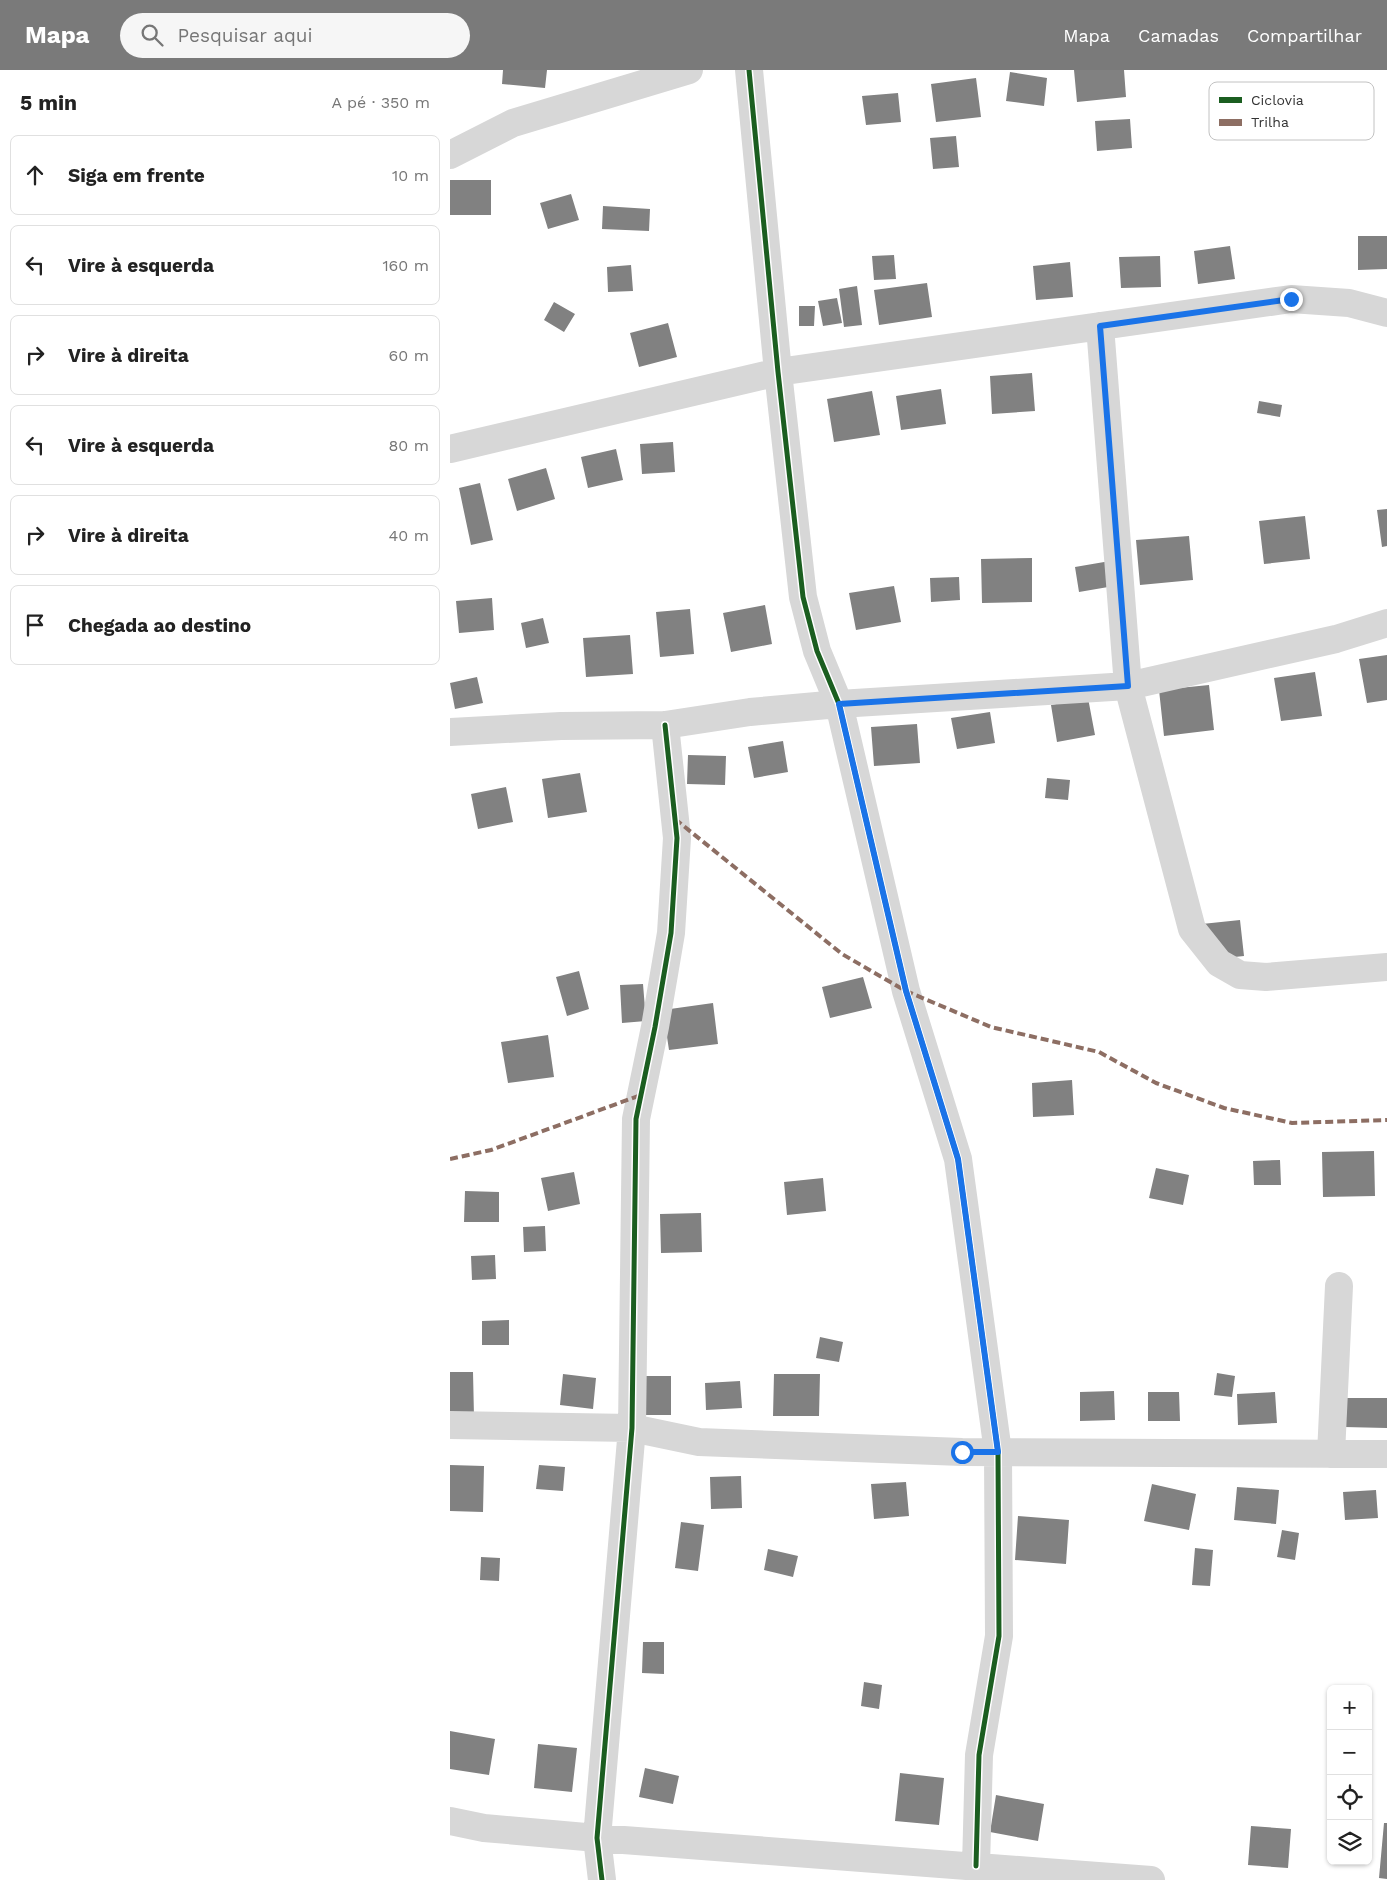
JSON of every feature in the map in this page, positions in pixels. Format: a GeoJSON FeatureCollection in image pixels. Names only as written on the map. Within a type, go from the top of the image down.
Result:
{"type":"FeatureCollection","features":[{"type":"Feature","properties":{"kind":"street"},"geometry":{"type":"LineString","coordinates":[[450,155],[513,123],[689,70]]}},
{"type":"Feature","properties":{"kind":"street"},"geometry":{"type":"LineString","coordinates":[[749,70],[778,372],[803,596],[817,650],[839,704],[906,991],[958,1159],[998,1452],[999,1636],[979,1755],[976,1866]]}},
{"type":"Feature","properties":{"kind":"street"},"geometry":{"type":"LineString","coordinates":[[450,449],[778,372],[1291,299],[1349,304],[1387,313]]}},
{"type":"Feature","properties":{"kind":"street"},"geometry":{"type":"LineString","coordinates":[[1100,326],[1128,686],[1192,928],[1219,963],[1240,974],[1266,977],[1387,966]]}},
{"type":"Feature","properties":{"kind":"street"},"geometry":{"type":"LineString","coordinates":[[450,732],[561,726],[665,725],[750,712],[839,704],[1128,686],[1336,639],[1387,623]]}},
{"type":"Feature","properties":{"kind":"street"},"geometry":{"type":"LineString","coordinates":[[602,1880],[597,1838],[632,1428],[636,1119],[672,933],[677,838],[665,725]]}},
{"type":"Feature","properties":{"kind":"street"},"geometry":{"type":"LineString","coordinates":[[1331,1454],[1339,1286]]}},
{"type":"Feature","properties":{"kind":"street"},"geometry":{"type":"LineString","coordinates":[[450,1425],[632,1428],[700,1442],[962,1452],[1387,1454]]}},
{"type":"Feature","properties":{"kind":"street"},"geometry":{"type":"LineString","coordinates":[[450,1821],[484,1828],[597,1838],[1151,1880]]}},
{"type":"Feature","properties":{"kind":"building"},"geometry":{"type":"Polygon","coordinates":[[[503,70],[547,70],[545,88],[502,84],[503,70]]]}},
{"type":"Feature","properties":{"kind":"building"},"geometry":{"type":"Polygon","coordinates":[[[1074,70],[1124,70],[1126,97],[1077,102],[1074,70]]]}},
{"type":"Feature","properties":{"kind":"building"},"geometry":{"type":"Polygon","coordinates":[[[1010,72],[1047,78],[1044,106],[1006,101],[1010,72]]]}},
{"type":"Feature","properties":{"kind":"building"},"geometry":{"type":"Polygon","coordinates":[[[976,78],[981,117],[936,122],[931,84],[976,78]]]}},
{"type":"Feature","properties":{"kind":"building"},"geometry":{"type":"Polygon","coordinates":[[[898,93],[901,122],[866,125],[862,96],[898,93]]]}},
{"type":"Feature","properties":{"kind":"building"},"geometry":{"type":"Polygon","coordinates":[[[1130,119],[1132,148],[1097,151],[1095,121],[1130,119]]]}},
{"type":"Feature","properties":{"kind":"building"},"geometry":{"type":"Polygon","coordinates":[[[956,136],[959,167],[933,169],[930,138],[956,136]]]}},
{"type":"Feature","properties":{"kind":"building"},"geometry":{"type":"Polygon","coordinates":[[[450,180],[491,180],[491,215],[450,215],[450,180]]]}},
{"type":"Feature","properties":{"kind":"building"},"geometry":{"type":"Polygon","coordinates":[[[571,194],[579,220],[548,229],[540,203],[571,194]]]}},
{"type":"Feature","properties":{"kind":"building"},"geometry":{"type":"Polygon","coordinates":[[[603,206],[650,209],[649,231],[602,229],[603,206]]]}},
{"type":"Feature","properties":{"kind":"building"},"geometry":{"type":"Polygon","coordinates":[[[1358,236],[1387,236],[1387,269],[1358,270],[1358,236]]]}},
{"type":"Feature","properties":{"kind":"building"},"geometry":{"type":"Polygon","coordinates":[[[1230,246],[1235,279],[1198,284],[1194,251],[1230,246]]]}},
{"type":"Feature","properties":{"kind":"building"},"geometry":{"type":"Polygon","coordinates":[[[894,255],[896,279],[874,280],[872,256],[894,255]]]}},
{"type":"Feature","properties":{"kind":"building"},"geometry":{"type":"Polygon","coordinates":[[[1160,256],[1161,287],[1121,288],[1119,257],[1160,256]]]}},
{"type":"Feature","properties":{"kind":"building"},"geometry":{"type":"Polygon","coordinates":[[[1070,262],[1073,297],[1036,300],[1033,266],[1070,262]]]}},
{"type":"Feature","properties":{"kind":"building"},"geometry":{"type":"Polygon","coordinates":[[[631,265],[633,291],[608,292],[607,267],[631,265]]]}},
{"type":"Feature","properties":{"kind":"building"},"geometry":{"type":"Polygon","coordinates":[[[927,283],[932,317],[879,325],[874,290],[927,283]]]}},
{"type":"Feature","properties":{"kind":"building"},"geometry":{"type":"Polygon","coordinates":[[[857,286],[862,325],[844,327],[839,289],[857,286]]]}},
{"type":"Feature","properties":{"kind":"building"},"geometry":{"type":"Polygon","coordinates":[[[837,298],[842,323],[823,326],[818,301],[837,298]]]}},
{"type":"Feature","properties":{"kind":"building"},"geometry":{"type":"Polygon","coordinates":[[[554,302],[575,314],[564,332],[544,320],[554,302]]]}},
{"type":"Feature","properties":{"kind":"building"},"geometry":{"type":"Polygon","coordinates":[[[799,306],[815,306],[814,326],[799,326],[799,306]]]}},
{"type":"Feature","properties":{"kind":"building"},"geometry":{"type":"Polygon","coordinates":[[[668,323],[677,357],[639,367],[630,333],[668,323]]]}},
{"type":"Feature","properties":{"kind":"building"},"geometry":{"type":"Polygon","coordinates":[[[1032,373],[1035,411],[992,414],[990,376],[1032,373]]]}},
{"type":"Feature","properties":{"kind":"building"},"geometry":{"type":"Polygon","coordinates":[[[941,389],[946,424],[901,430],[896,396],[941,389]]]}},
{"type":"Feature","properties":{"kind":"building"},"geometry":{"type":"Polygon","coordinates":[[[872,391],[880,435],[834,442],[827,399],[872,391]]]}},
{"type":"Feature","properties":{"kind":"building"},"geometry":{"type":"Polygon","coordinates":[[[1259,401],[1282,405],[1280,417],[1257,413],[1259,401]]]}},
{"type":"Feature","properties":{"kind":"building"},"geometry":{"type":"Polygon","coordinates":[[[673,442],[675,472],[642,474],[640,444],[673,442]]]}},
{"type":"Feature","properties":{"kind":"building"},"geometry":{"type":"Polygon","coordinates":[[[616,449],[623,480],[588,488],[581,457],[616,449]]]}},
{"type":"Feature","properties":{"kind":"building"},"geometry":{"type":"Polygon","coordinates":[[[546,468],[555,499],[517,511],[508,479],[546,468]]]}},
{"type":"Feature","properties":{"kind":"building"},"geometry":{"type":"Polygon","coordinates":[[[480,483],[493,540],[471,545],[459,488],[480,483]]]}},
{"type":"Feature","properties":{"kind":"building"},"geometry":{"type":"Polygon","coordinates":[[[1387,509],[1387,546],[1382,547],[1377,510],[1387,509]]]}},
{"type":"Feature","properties":{"kind":"building"},"geometry":{"type":"Polygon","coordinates":[[[1305,516],[1310,559],[1264,564],[1259,521],[1305,516]]]}},
{"type":"Feature","properties":{"kind":"building"},"geometry":{"type":"Polygon","coordinates":[[[1189,536],[1193,580],[1140,585],[1136,540],[1189,536]]]}},
{"type":"Feature","properties":{"kind":"building"},"geometry":{"type":"Polygon","coordinates":[[[1032,558],[1032,602],[982,603],[981,559],[1032,558]]]}},
{"type":"Feature","properties":{"kind":"building"},"geometry":{"type":"Polygon","coordinates":[[[1110,561],[1114,586],[1079,592],[1075,567],[1110,561]]]}},
{"type":"Feature","properties":{"kind":"building"},"geometry":{"type":"Polygon","coordinates":[[[959,577],[960,600],[931,602],[930,578],[959,577]]]}},
{"type":"Feature","properties":{"kind":"building"},"geometry":{"type":"Polygon","coordinates":[[[894,586],[901,622],[856,630],[849,593],[894,586]]]}},
{"type":"Feature","properties":{"kind":"building"},"geometry":{"type":"Polygon","coordinates":[[[492,598],[494,630],[459,633],[456,601],[492,598]]]}},
{"type":"Feature","properties":{"kind":"building"},"geometry":{"type":"Polygon","coordinates":[[[765,605],[772,644],[731,652],[723,613],[765,605]]]}},
{"type":"Feature","properties":{"kind":"building"},"geometry":{"type":"Polygon","coordinates":[[[690,609],[694,654],[660,657],[656,612],[690,609]]]}},
{"type":"Feature","properties":{"kind":"building"},"geometry":{"type":"Polygon","coordinates":[[[543,618],[549,643],[526,648],[521,623],[543,618]]]}},
{"type":"Feature","properties":{"kind":"building"},"geometry":{"type":"Polygon","coordinates":[[[630,635],[633,674],[586,677],[583,638],[630,635]]]}},
{"type":"Feature","properties":{"kind":"building"},"geometry":{"type":"Polygon","coordinates":[[[1387,655],[1387,700],[1367,703],[1359,659],[1387,655]]]}},
{"type":"Feature","properties":{"kind":"building"},"geometry":{"type":"Polygon","coordinates":[[[1315,672],[1322,716],[1281,721],[1274,678],[1315,672]]]}},
{"type":"Feature","properties":{"kind":"building"},"geometry":{"type":"Polygon","coordinates":[[[477,677],[483,703],[455,709],[450,683],[477,677]]]}},
{"type":"Feature","properties":{"kind":"building"},"geometry":{"type":"Polygon","coordinates":[[[1209,685],[1214,730],[1164,736],[1159,690],[1209,685]]]}},
{"type":"Feature","properties":{"kind":"building"},"geometry":{"type":"Polygon","coordinates":[[[1088,698],[1095,735],[1057,742],[1051,705],[1088,698]]]}},
{"type":"Feature","properties":{"kind":"building"},"geometry":{"type":"Polygon","coordinates":[[[990,712],[995,743],[957,749],[951,718],[990,712]]]}},
{"type":"Feature","properties":{"kind":"building"},"geometry":{"type":"Polygon","coordinates":[[[917,724],[920,763],[874,766],[871,727],[917,724]]]}},
{"type":"Feature","properties":{"kind":"building"},"geometry":{"type":"Polygon","coordinates":[[[783,741],[788,772],[754,778],[748,747],[783,741]]]}},
{"type":"Feature","properties":{"kind":"building"},"geometry":{"type":"Polygon","coordinates":[[[688,755],[726,756],[725,785],[687,784],[688,755]]]}},
{"type":"Feature","properties":{"kind":"building"},"geometry":{"type":"Polygon","coordinates":[[[580,773],[587,812],[548,818],[542,779],[580,773]]]}},
{"type":"Feature","properties":{"kind":"building"},"geometry":{"type":"Polygon","coordinates":[[[1047,778],[1070,780],[1068,800],[1045,798],[1047,778]]]}},
{"type":"Feature","properties":{"kind":"building"},"geometry":{"type":"Polygon","coordinates":[[[506,787],[513,822],[478,829],[471,794],[506,787]]]}},
{"type":"Feature","properties":{"kind":"building"},"geometry":{"type":"Polygon","coordinates":[[[1240,920],[1244,956],[1206,960],[1202,924],[1240,920]]]}},
{"type":"Feature","properties":{"kind":"building"},"geometry":{"type":"Polygon","coordinates":[[[579,971],[589,1009],[567,1016],[556,977],[579,971]]]}},
{"type":"Feature","properties":{"kind":"building"},"geometry":{"type":"Polygon","coordinates":[[[863,977],[872,1008],[830,1018],[822,987],[863,977]]]}},
{"type":"Feature","properties":{"kind":"building"},"geometry":{"type":"Polygon","coordinates":[[[643,984],[646,1021],[622,1023],[620,985],[643,984]]]}},
{"type":"Feature","properties":{"kind":"building"},"geometry":{"type":"Polygon","coordinates":[[[713,1003],[718,1044],[669,1050],[663,1010],[713,1003]]]}},
{"type":"Feature","properties":{"kind":"building"},"geometry":{"type":"Polygon","coordinates":[[[548,1035],[554,1077],[508,1083],[501,1042],[548,1035]]]}},
{"type":"Feature","properties":{"kind":"building"},"geometry":{"type":"Polygon","coordinates":[[[1072,1080],[1074,1115],[1033,1117],[1032,1083],[1072,1080]]]}},
{"type":"Feature","properties":{"kind":"building"},"geometry":{"type":"Polygon","coordinates":[[[1374,1151],[1375,1196],[1323,1197],[1322,1152],[1374,1151]]]}},
{"type":"Feature","properties":{"kind":"building"},"geometry":{"type":"Polygon","coordinates":[[[1280,1160],[1281,1185],[1254,1185],[1253,1161],[1280,1160]]]}},
{"type":"Feature","properties":{"kind":"building"},"geometry":{"type":"Polygon","coordinates":[[[1156,1168],[1189,1175],[1183,1205],[1149,1198],[1156,1168]]]}},
{"type":"Feature","properties":{"kind":"building"},"geometry":{"type":"Polygon","coordinates":[[[574,1172],[580,1204],[548,1211],[541,1178],[574,1172]]]}},
{"type":"Feature","properties":{"kind":"building"},"geometry":{"type":"Polygon","coordinates":[[[823,1178],[826,1211],[787,1215],[784,1182],[823,1178]]]}},
{"type":"Feature","properties":{"kind":"building"},"geometry":{"type":"Polygon","coordinates":[[[465,1191],[499,1192],[499,1222],[464,1222],[465,1191]]]}},
{"type":"Feature","properties":{"kind":"building"},"geometry":{"type":"Polygon","coordinates":[[[701,1213],[702,1252],[661,1253],[660,1214],[701,1213]]]}},
{"type":"Feature","properties":{"kind":"building"},"geometry":{"type":"Polygon","coordinates":[[[545,1226],[546,1251],[524,1252],[523,1227],[545,1226]]]}},
{"type":"Feature","properties":{"kind":"building"},"geometry":{"type":"Polygon","coordinates":[[[495,1255],[496,1279],[472,1280],[471,1256],[495,1255]]]}},
{"type":"Feature","properties":{"kind":"building"},"geometry":{"type":"Polygon","coordinates":[[[509,1320],[509,1345],[482,1345],[482,1321],[509,1320]]]}},
{"type":"Feature","properties":{"kind":"building"},"geometry":{"type":"Polygon","coordinates":[[[820,1337],[843,1342],[839,1362],[816,1358],[820,1337]]]}},
{"type":"Feature","properties":{"kind":"building"},"geometry":{"type":"Polygon","coordinates":[[[450,1372],[473,1372],[474,1417],[450,1417],[450,1372]]]}},
{"type":"Feature","properties":{"kind":"building"},"geometry":{"type":"Polygon","coordinates":[[[1217,1373],[1235,1376],[1232,1397],[1214,1395],[1217,1373]]]}},
{"type":"Feature","properties":{"kind":"building"},"geometry":{"type":"Polygon","coordinates":[[[563,1374],[596,1378],[593,1409],[560,1405],[563,1374]]]}},
{"type":"Feature","properties":{"kind":"building"},"geometry":{"type":"Polygon","coordinates":[[[774,1374],[820,1374],[819,1416],[773,1416],[774,1374]]]}},
{"type":"Feature","properties":{"kind":"building"},"geometry":{"type":"Polygon","coordinates":[[[631,1376],[671,1376],[671,1415],[631,1415],[631,1376]]]}},
{"type":"Feature","properties":{"kind":"building"},"geometry":{"type":"Polygon","coordinates":[[[740,1381],[742,1408],[706,1410],[705,1383],[740,1381]]]}},
{"type":"Feature","properties":{"kind":"building"},"geometry":{"type":"Polygon","coordinates":[[[1114,1391],[1115,1420],[1080,1421],[1080,1392],[1114,1391]]]}},
{"type":"Feature","properties":{"kind":"building"},"geometry":{"type":"Polygon","coordinates":[[[1148,1392],[1179,1392],[1180,1421],[1148,1421],[1148,1392]]]}},
{"type":"Feature","properties":{"kind":"building"},"geometry":{"type":"Polygon","coordinates":[[[1275,1392],[1277,1423],[1238,1425],[1237,1394],[1275,1392]]]}},
{"type":"Feature","properties":{"kind":"building"},"geometry":{"type":"Polygon","coordinates":[[[1344,1398],[1387,1398],[1387,1428],[1344,1427],[1344,1398]]]}},
{"type":"Feature","properties":{"kind":"building"},"geometry":{"type":"Polygon","coordinates":[[[450,1465],[484,1466],[483,1512],[450,1511],[450,1465]]]}},
{"type":"Feature","properties":{"kind":"building"},"geometry":{"type":"Polygon","coordinates":[[[539,1465],[565,1467],[563,1491],[536,1489],[539,1465]]]}},
{"type":"Feature","properties":{"kind":"building"},"geometry":{"type":"Polygon","coordinates":[[[741,1476],[742,1508],[711,1509],[710,1477],[741,1476]]]}},
{"type":"Feature","properties":{"kind":"building"},"geometry":{"type":"Polygon","coordinates":[[[906,1482],[909,1516],[874,1519],[871,1484],[906,1482]]]}},
{"type":"Feature","properties":{"kind":"building"},"geometry":{"type":"Polygon","coordinates":[[[1152,1484],[1196,1494],[1189,1530],[1144,1521],[1152,1484]]]}},
{"type":"Feature","properties":{"kind":"building"},"geometry":{"type":"Polygon","coordinates":[[[1237,1487],[1279,1490],[1276,1524],[1234,1520],[1237,1487]]]}},
{"type":"Feature","properties":{"kind":"building"},"geometry":{"type":"Polygon","coordinates":[[[1376,1490],[1378,1518],[1345,1520],[1343,1492],[1376,1490]]]}},
{"type":"Feature","properties":{"kind":"building"},"geometry":{"type":"Polygon","coordinates":[[[1018,1516],[1069,1520],[1066,1564],[1015,1560],[1018,1516]]]}},
{"type":"Feature","properties":{"kind":"building"},"geometry":{"type":"Polygon","coordinates":[[[681,1522],[704,1525],[698,1571],[675,1568],[681,1522]]]}},
{"type":"Feature","properties":{"kind":"building"},"geometry":{"type":"Polygon","coordinates":[[[1282,1530],[1299,1533],[1295,1560],[1277,1557],[1282,1530]]]}},
{"type":"Feature","properties":{"kind":"building"},"geometry":{"type":"Polygon","coordinates":[[[1195,1548],[1213,1550],[1210,1586],[1192,1585],[1195,1548]]]}},
{"type":"Feature","properties":{"kind":"building"},"geometry":{"type":"Polygon","coordinates":[[[768,1549],[798,1556],[793,1577],[764,1570],[768,1549]]]}},
{"type":"Feature","properties":{"kind":"building"},"geometry":{"type":"Polygon","coordinates":[[[481,1557],[500,1558],[499,1581],[480,1580],[481,1557]]]}},
{"type":"Feature","properties":{"kind":"building"},"geometry":{"type":"Polygon","coordinates":[[[643,1642],[664,1642],[664,1674],[642,1673],[643,1642]]]}},
{"type":"Feature","properties":{"kind":"building"},"geometry":{"type":"Polygon","coordinates":[[[864,1682],[882,1685],[879,1709],[861,1706],[864,1682]]]}},
{"type":"Feature","properties":{"kind":"building"},"geometry":{"type":"Polygon","coordinates":[[[450,1731],[495,1739],[489,1775],[450,1769],[450,1731]]]}},
{"type":"Feature","properties":{"kind":"building"},"geometry":{"type":"Polygon","coordinates":[[[538,1744],[577,1748],[572,1792],[534,1788],[538,1744]]]}},
{"type":"Feature","properties":{"kind":"building"},"geometry":{"type":"Polygon","coordinates":[[[645,1768],[679,1776],[673,1804],[639,1797],[645,1768]]]}},
{"type":"Feature","properties":{"kind":"building"},"geometry":{"type":"Polygon","coordinates":[[[900,1773],[944,1778],[939,1825],[895,1821],[900,1773]]]}},
{"type":"Feature","properties":{"kind":"building"},"geometry":{"type":"Polygon","coordinates":[[[996,1795],[1044,1804],[1038,1841],[990,1832],[996,1795]]]}},
{"type":"Feature","properties":{"kind":"building"},"geometry":{"type":"Polygon","coordinates":[[[1384,1823],[1387,1823],[1387,1879],[1379,1878],[1384,1823]]]}},
{"type":"Feature","properties":{"kind":"building"},"geometry":{"type":"Polygon","coordinates":[[[1251,1826],[1291,1829],[1288,1868],[1248,1865],[1251,1826]]]}},
{"type":"Feature","properties":{"kind":"marked path"},"geometry":{"type":"LineString","coordinates":[[675,819],[842,954],[906,991],[991,1027],[1099,1052],[1156,1083],[1224,1108],[1292,1123],[1387,1120]]}},
{"type":"Feature","properties":{"kind":"marked path"},"geometry":{"type":"LineString","coordinates":[[450,1159],[491,1150],[641,1095]]}},
{"type":"Feature","properties":{"kind":"cycle path"},"geometry":{"type":"LineString","coordinates":[[749,70],[778,372],[803,597],[817,651],[839,704],[906,991],[958,1159],[998,1452],[999,1636],[979,1755],[976,1866]]}},
{"type":"Feature","properties":{"kind":"cycle path"},"geometry":{"type":"LineString","coordinates":[[602,1880],[597,1838],[632,1428],[636,1119],[655,1027],[671,933],[677,838],[665,725]]}},
{"type":"Feature","properties":{"kind":"route"},"geometry":{"type":"LineString","coordinates":[[962,1452],[998,1452],[958,1159],[906,991],[839,704],[1128,686],[1100,326],[1291,299]]}}]}
